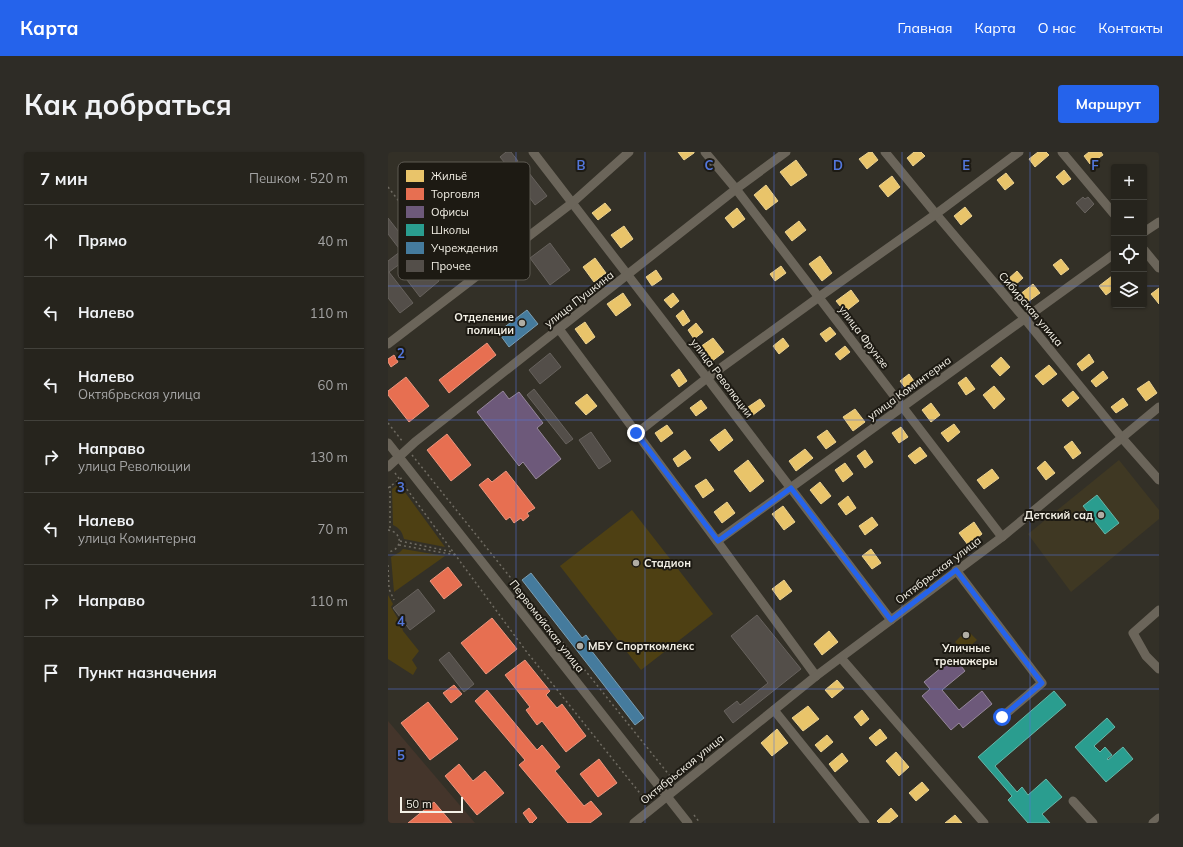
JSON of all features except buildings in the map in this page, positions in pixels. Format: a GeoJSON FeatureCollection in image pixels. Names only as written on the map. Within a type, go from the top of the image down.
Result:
{"type":"FeatureCollection","features":[{"type":"Feature","properties":{"kind":"street","name":"улица Революции"},"geometry":{"type":"LineString","coordinates":[[533,152],[891,620]]}},
{"type":"Feature","properties":{"kind":"street"},"geometry":{"type":"LineString","coordinates":[[530,235],[572,203],[629,152]]}},
{"type":"Feature","properties":{"kind":"street","name":"улица Фрунзе"},"geometry":{"type":"LineString","coordinates":[[705,152],[736,189],[1002,537]]}},
{"type":"Feature","properties":{"kind":"street","name":"улица Пушкина"},"geometry":{"type":"LineString","coordinates":[[389,466],[415,442],[736,189],[786,152]]}},
{"type":"Feature","properties":{"kind":"street","name":"Сибирская улица"},"geometry":{"type":"LineString","coordinates":[[885,152],[1025,319],[1122,438],[1159,480]]}},
{"type":"Feature","properties":{"kind":"street"},"geometry":{"type":"LineString","coordinates":[[636,433],[707,378],[818,297],[936,214],[1019,152]]}},
{"type":"Feature","properties":{"kind":"street"},"geometry":{"type":"LineString","coordinates":[[1062,152],[1111,210]]}},
{"type":"Feature","properties":{"kind":"street"},"geometry":{"type":"LineString","coordinates":[[1147,230],[1159,222]]}},
{"type":"Feature","properties":{"kind":"street"},"geometry":{"type":"LineString","coordinates":[[1147,254],[1159,268]]}},
{"type":"Feature","properties":{"kind":"street","name":"улица Коминтерна"},"geometry":{"type":"LineString","coordinates":[[718,541],[1111,256]]}},
{"type":"Feature","properties":{"kind":"street"},"geometry":{"type":"LineString","coordinates":[[388,344],[471,280]]}},
{"type":"Feature","properties":{"kind":"street"},"geometry":{"type":"LineString","coordinates":[[559,329],[718,541],[816,676]]}},
{"type":"Feature","properties":{"kind":"street","name":"Октябрьская улица"},"geometry":{"type":"LineString","coordinates":[[634,823],[816,676],[1002,537],[1159,407]]}},
{"type":"Feature","properties":{"kind":"street","name":"Первомайская улица"},"geometry":{"type":"LineString","coordinates":[[388,443],[688,823]]}},
{"type":"Feature","properties":{"kind":"street"},"geometry":{"type":"LineString","coordinates":[[956,570],[1042,683],[1002,717]]}},
{"type":"Feature","properties":{"kind":"street"},"geometry":{"type":"LineString","coordinates":[[1159,610],[1132,633],[1146,656],[1159,669]]}},
{"type":"Feature","properties":{"kind":"street"},"geometry":{"type":"LineString","coordinates":[[841,658],[984,823]]}},
{"type":"Feature","properties":{"kind":"street"},"geometry":{"type":"LineString","coordinates":[[774,710],[862,822]]}},
{"type":"Feature","properties":{"kind":"street"},"geometry":{"type":"LineString","coordinates":[[1073,801],[1094,823]]}},
{"type":"Feature","properties":{"kind":"street"},"geometry":{"type":"LineString","coordinates":[[1154,823],[1159,818]]}},
{"type":"Feature","properties":{"kind":"path"},"geometry":{"type":"LineString","coordinates":[[388,187],[398,200]]}},
{"type":"Feature","properties":{"kind":"path"},"geometry":{"type":"LineString","coordinates":[[460,280],[464,285]]}},
{"type":"Feature","properties":{"kind":"path"},"geometry":{"type":"LineString","coordinates":[[388,423],[679,787]]}},
{"type":"Feature","properties":{"kind":"path"},"geometry":{"type":"LineString","coordinates":[[389,466],[526,652],[652,809]]}},
{"type":"Feature","properties":{"kind":"path"},"geometry":{"type":"LineString","coordinates":[[388,552],[394,550],[399,545],[400,541],[397,534],[389,530],[389,487],[410,471]]}},
{"type":"Feature","properties":{"kind":"path"},"geometry":{"type":"LineString","coordinates":[[400,541],[453,552]]}},
{"type":"Feature","properties":{"kind":"path"},"geometry":{"type":"LineString","coordinates":[[399,545],[456,555]]}},
{"type":"Feature","properties":{"kind":"path"},"geometry":{"type":"LineString","coordinates":[[388,565],[389,589],[394,600]]}},
{"type":"Feature","properties":{"kind":"shaded area"},"geometry":{"type":"Polygon","coordinates":[[[1119,460],[1159,510],[1159,519],[1071,592],[1028,534],[1119,460]]]}},
{"type":"Feature","properties":{"kind":"shaded area"},"geometry":{"type":"Polygon","coordinates":[[[399,484],[445,547],[404,539],[400,530],[393,525],[392,489],[399,484]]]}},
{"type":"Feature","properties":{"kind":"shaded area"},"geometry":{"type":"Polygon","coordinates":[[[632,510],[713,614],[641,670],[560,566],[632,510]]]}},
{"type":"Feature","properties":{"kind":"shaded area"},"geometry":{"type":"Polygon","coordinates":[[[403,549],[445,556],[394,592],[391,557],[403,549]]]}},
{"type":"Feature","properties":{"kind":"shaded area"},"geometry":{"type":"Polygon","coordinates":[[[388,595],[393,604],[391,607],[401,624],[403,631],[419,651],[412,660],[417,668],[413,675],[388,659],[388,595]]]}},
{"type":"Feature","properties":{"kind":"shaded area"},"geometry":{"type":"Polygon","coordinates":[[[967,630],[977,640],[964,652],[955,642],[967,630]]]}},
{"type":"Feature","properties":{"kind":"shaded area"},"geometry":{"type":"Polygon","coordinates":[[[388,721],[475,823],[389,823],[388,721]]]}},
{"type":"Feature","properties":{"kind":"place","name":"Отделение полиции"},"geometry":{"type":"Point","coordinates":[522,323]}},
{"type":"Feature","properties":{"kind":"place","name":"Детский сад"},"geometry":{"type":"Point","coordinates":[1101,515]}},
{"type":"Feature","properties":{"kind":"place","name":"Стадион"},"geometry":{"type":"Point","coordinates":[636,563]}},
{"type":"Feature","properties":{"kind":"place","name":"Уличные тренажеры"},"geometry":{"type":"Point","coordinates":[966,635]}},
{"type":"Feature","properties":{"kind":"place","name":"МБУ Спорткомлекс"},"geometry":{"type":"Point","coordinates":[580,646]}},
{"type":"Feature","properties":{"kind":"route"},"geometry":{"type":"LineString","coordinates":[[636,433],[718,541],[791,488],[891,620],[956,570],[1042,683],[1002,717]]}}]}
